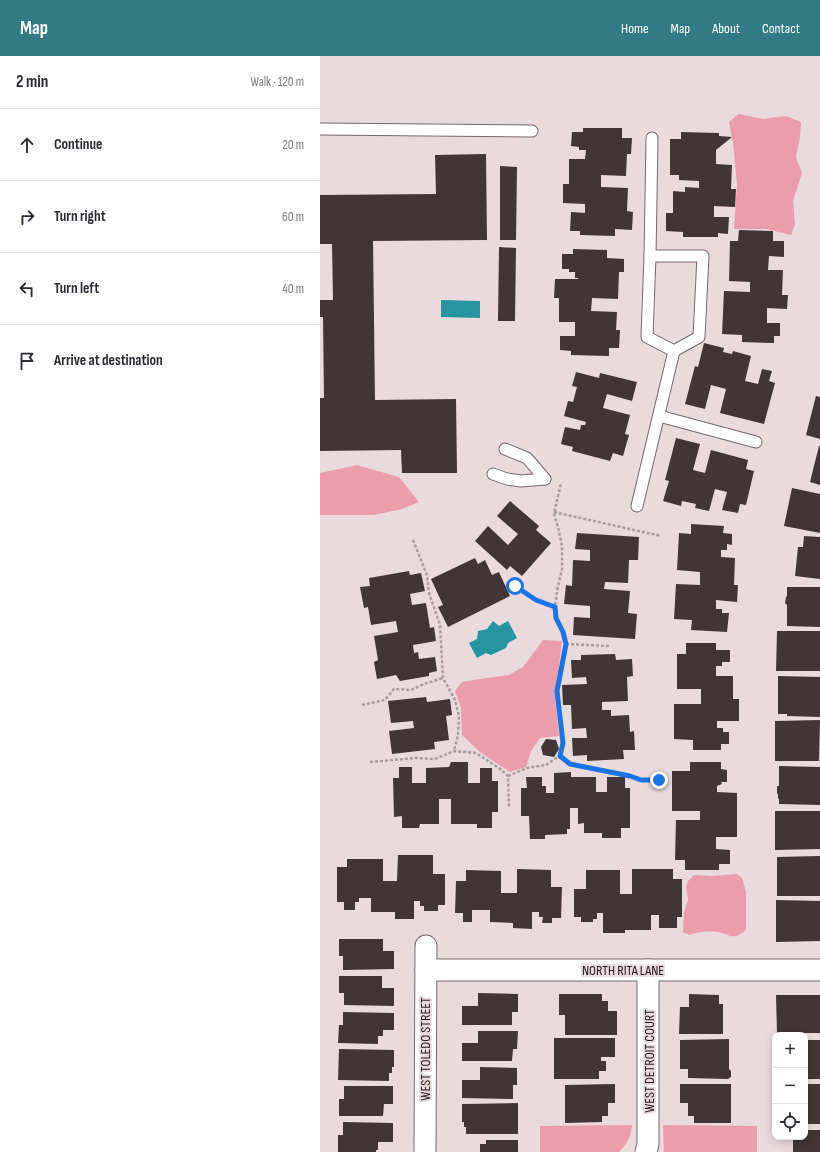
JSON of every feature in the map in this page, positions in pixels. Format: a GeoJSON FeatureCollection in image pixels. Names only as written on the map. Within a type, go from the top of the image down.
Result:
{"type":"FeatureCollection","features":[{"type":"Feature","properties":{"kind":"street","name":"WEST TOLEDO STREET"},"geometry":{"type":"LineString","coordinates":[[425,1152],[426,946]]}},
{"type":"Feature","properties":{"kind":"street","name":"NORTH RITA LANE"},"geometry":{"type":"LineString","coordinates":[[426,970],[820,970]]}},
{"type":"Feature","properties":{"kind":"street","name":"WEST DETROIT COURT"},"geometry":{"type":"LineString","coordinates":[[646,1152],[648,1144],[648,970]]}},
{"type":"Feature","properties":{"kind":"lane"},"geometry":{"type":"LineString","coordinates":[[320,130],[532,131]]}},
{"type":"Feature","properties":{"kind":"lane"},"geometry":{"type":"LineString","coordinates":[[652,138],[647,337],[674,351]]}},
{"type":"Feature","properties":{"kind":"lane"},"geometry":{"type":"LineString","coordinates":[[637,506],[674,351],[699,337],[703,256],[650,256]]}},
{"type":"Feature","properties":{"kind":"lane"},"geometry":{"type":"LineString","coordinates":[[659,416],[756,442]]}},
{"type":"Feature","properties":{"kind":"lane"},"geometry":{"type":"LineString","coordinates":[[493,474],[507,479],[521,481],[545,479],[527,458],[504,449]]}},
{"type":"Feature","properties":{"kind":"path"},"geometry":{"type":"LineString","coordinates":[[508,776],[527,768],[546,765],[560,756],[563,743],[557,691],[566,644],[563,632],[556,618],[555,607],[562,569],[562,546],[554,514],[561,483]]}},
{"type":"Feature","properties":{"kind":"path"},"geometry":{"type":"LineString","coordinates":[[554,512],[661,536]]}},
{"type":"Feature","properties":{"kind":"path"},"geometry":{"type":"LineString","coordinates":[[413,540],[427,575],[429,593],[440,625],[443,678],[455,700],[459,716],[458,734],[454,751]]}},
{"type":"Feature","properties":{"kind":"path"},"geometry":{"type":"LineString","coordinates":[[506,588],[515,586],[536,600],[555,607]]}},
{"type":"Feature","properties":{"kind":"path"},"geometry":{"type":"LineString","coordinates":[[566,644],[609,646]]}},
{"type":"Feature","properties":{"kind":"path"},"geometry":{"type":"LineString","coordinates":[[362,705],[385,700],[394,689],[411,690],[443,678]]}},
{"type":"Feature","properties":{"kind":"path"},"geometry":{"type":"LineString","coordinates":[[370,762],[416,758],[434,759],[454,751],[476,753],[499,768],[508,776],[509,808]]}},
{"type":"Feature","properties":{"kind":"path"},"geometry":{"type":"LineString","coordinates":[[560,756],[570,764],[630,776],[641,780],[659,780]]}},
{"type":"Feature","properties":{"kind":"shaded area"},"geometry":{"type":"Polygon","coordinates":[[[739,114],[763,119],[786,116],[801,122],[796,157],[802,173],[793,201],[795,224],[791,235],[766,229],[734,229],[737,184],[733,143],[729,122],[739,114]]]}},
{"type":"Feature","properties":{"kind":"shaded area"},"geometry":{"type":"Polygon","coordinates":[[[357,465],[399,477],[419,502],[402,509],[374,515],[320,515],[320,473],[357,465]]]}},
{"type":"Feature","properties":{"kind":"shaded area"},"geometry":{"type":"Polygon","coordinates":[[[543,640],[562,641],[555,697],[559,736],[540,738],[531,751],[526,767],[510,772],[480,752],[462,735],[461,708],[455,691],[462,682],[509,675],[523,667],[543,640]]]}},
{"type":"Feature","properties":{"kind":"shaded area"},"geometry":{"type":"Polygon","coordinates":[[[737,874],[742,878],[746,892],[746,930],[735,936],[714,931],[689,935],[683,932],[684,912],[688,900],[686,887],[688,881],[694,875],[711,876],[737,874]]]}},
{"type":"Feature","properties":{"kind":"shaded area"},"geometry":{"type":"Polygon","coordinates":[[[632,1125],[628,1140],[619,1152],[540,1152],[540,1126],[632,1125]]]}},
{"type":"Feature","properties":{"kind":"shaded area"},"geometry":{"type":"Polygon","coordinates":[[[663,1125],[757,1126],[757,1152],[664,1152],[663,1125]]]}},
{"type":"Feature","properties":{"kind":"water"},"geometry":{"type":"Polygon","coordinates":[[[441,300],[480,301],[480,318],[441,317],[441,300]]]}},
{"type":"Feature","properties":{"kind":"water"},"geometry":{"type":"Polygon","coordinates":[[[493,621],[499,626],[508,621],[517,638],[508,643],[506,648],[491,655],[486,653],[477,658],[469,643],[477,639],[478,631],[487,629],[493,621]]]}},
{"type":"Feature","properties":{"kind":"building"},"geometry":{"type":"Polygon","coordinates":[[[583,128],[622,128],[622,138],[632,138],[631,154],[627,154],[626,176],[601,175],[601,187],[628,188],[627,211],[633,212],[632,230],[615,229],[615,236],[580,235],[580,231],[570,231],[571,212],[585,213],[585,204],[563,203],[563,184],[569,184],[569,159],[585,159],[586,150],[579,150],[579,147],[571,146],[572,132],[583,132],[583,128]]]}},
{"type":"Feature","properties":{"kind":"building"},"geometry":{"type":"Polygon","coordinates":[[[681,132],[719,133],[719,136],[732,137],[716,150],[716,164],[732,165],[731,189],[736,189],[735,207],[714,206],[714,217],[729,217],[728,234],[718,233],[718,237],[683,237],[683,232],[666,231],[666,213],[673,213],[673,191],[685,192],[685,187],[699,188],[699,181],[679,180],[679,175],[670,175],[670,139],[681,139],[681,132]]]}},
{"type":"Feature","properties":{"kind":"building"},"geometry":{"type":"Polygon","coordinates":[[[486,154],[487,240],[373,241],[375,400],[456,399],[457,473],[402,473],[401,450],[320,451],[320,398],[324,398],[323,317],[320,317],[320,300],[333,300],[332,244],[320,244],[320,195],[436,194],[435,155],[486,154]]]}},
{"type":"Feature","properties":{"kind":"building"},"geometry":{"type":"Polygon","coordinates":[[[500,166],[517,167],[516,240],[500,240],[500,166]]]}},
{"type":"Feature","properties":{"kind":"building"},"geometry":{"type":"Polygon","coordinates":[[[739,230],[773,231],[773,241],[784,241],[784,257],[769,256],[768,270],[783,270],[782,295],[788,295],[787,309],[767,308],[767,323],[780,323],[780,336],[774,336],[774,343],[742,342],[742,335],[722,334],[724,291],[750,292],[750,282],[729,281],[730,241],[738,241],[739,230]]]}},
{"type":"Feature","properties":{"kind":"building"},"geometry":{"type":"Polygon","coordinates":[[[499,247],[516,248],[515,321],[498,321],[499,247]]]}},
{"type":"Feature","properties":{"kind":"building"},"geometry":{"type":"Polygon","coordinates":[[[573,249],[607,250],[607,258],[624,259],[624,272],[619,272],[618,299],[592,298],[591,311],[617,312],[616,330],[620,330],[619,348],[609,348],[609,356],[571,355],[571,351],[560,350],[560,336],[575,336],[575,322],[559,322],[559,298],[554,298],[555,279],[578,279],[575,278],[575,272],[569,272],[569,269],[562,269],[562,254],[573,254],[573,249]]]}},
{"type":"Feature","properties":{"kind":"building"},"geometry":{"type":"Polygon","coordinates":[[[704,343],[724,348],[723,352],[732,354],[733,351],[751,356],[745,381],[758,384],[762,369],[772,371],[769,381],[775,383],[764,424],[720,413],[726,389],[711,385],[705,409],[685,404],[695,366],[698,367],[704,343]]]}},
{"type":"Feature","properties":{"kind":"building"},"geometry":{"type":"Polygon","coordinates":[[[576,372],[599,378],[600,373],[637,382],[632,401],[607,394],[603,408],[630,415],[625,434],[629,435],[623,456],[613,453],[610,461],[572,451],[573,447],[561,444],[565,427],[580,430],[581,425],[585,425],[586,422],[564,416],[568,401],[573,402],[577,387],[572,386],[576,372]]]}},
{"type":"Feature","properties":{"kind":"building"},"geometry":{"type":"Polygon","coordinates":[[[816,396],[820,397],[820,439],[806,435],[816,396]]]}},
{"type":"Feature","properties":{"kind":"building"},"geometry":{"type":"Polygon","coordinates":[[[676,438],[700,444],[693,470],[705,473],[711,450],[748,460],[746,469],[754,471],[746,505],[740,504],[738,513],[722,510],[727,492],[715,489],[709,511],[695,508],[696,504],[682,501],[681,506],[663,501],[669,481],[665,480],[676,438]]]}},
{"type":"Feature","properties":{"kind":"building"},"geometry":{"type":"Polygon","coordinates":[[[820,446],[820,485],[810,482],[820,446]]]}},
{"type":"Feature","properties":{"kind":"building"},"geometry":{"type":"Polygon","coordinates":[[[792,488],[820,494],[820,533],[784,526],[792,488]]]}},
{"type":"Feature","properties":{"kind":"building"},"geometry":{"type":"Polygon","coordinates":[[[510,501],[539,526],[536,530],[551,543],[522,576],[510,566],[507,570],[475,541],[488,526],[508,545],[518,534],[497,516],[510,501]]]}},
{"type":"Feature","properties":{"kind":"building"},"geometry":{"type":"Polygon","coordinates":[[[691,524],[724,526],[723,533],[732,534],[732,545],[727,544],[727,550],[721,550],[721,557],[735,558],[734,585],[738,585],[737,602],[716,600],[716,609],[722,609],[722,613],[729,613],[727,632],[691,630],[692,620],[674,619],[676,584],[700,585],[700,572],[677,570],[679,533],[691,534],[691,524]]]}},
{"type":"Feature","properties":{"kind":"building"},"geometry":{"type":"Polygon","coordinates":[[[577,533],[639,537],[638,560],[629,560],[628,583],[605,582],[604,589],[630,591],[628,613],[637,614],[635,639],[573,635],[574,617],[590,618],[590,606],[564,604],[566,585],[572,586],[573,560],[590,561],[590,550],[575,549],[577,533]]]}},
{"type":"Feature","properties":{"kind":"building"},"geometry":{"type":"Polygon","coordinates":[[[804,536],[820,537],[820,579],[795,576],[798,547],[803,547],[804,536]]]}},
{"type":"Feature","properties":{"kind":"building"},"geometry":{"type":"Polygon","coordinates":[[[475,558],[478,564],[485,560],[492,575],[499,572],[510,596],[448,627],[438,607],[443,605],[431,579],[475,558]]]}},
{"type":"Feature","properties":{"kind":"building"},"geometry":{"type":"Polygon","coordinates":[[[409,571],[410,575],[421,573],[425,591],[410,594],[412,605],[426,603],[430,628],[434,627],[436,641],[413,645],[414,653],[418,652],[419,659],[435,657],[437,671],[429,673],[429,676],[400,681],[396,675],[377,679],[374,662],[378,660],[374,636],[398,632],[396,621],[371,625],[368,607],[364,608],[360,587],[370,586],[369,578],[409,571]]]}},
{"type":"Feature","properties":{"kind":"building"},"geometry":{"type":"Polygon","coordinates":[[[787,587],[820,587],[820,627],[787,626],[787,605],[785,603],[787,587]]]}},
{"type":"Feature","properties":{"kind":"building"},"geometry":{"type":"Polygon","coordinates":[[[777,631],[820,631],[820,671],[776,671],[777,631]]]}},
{"type":"Feature","properties":{"kind":"building"},"geometry":{"type":"Polygon","coordinates":[[[686,643],[716,643],[716,650],[730,650],[730,662],[722,662],[722,666],[716,666],[716,676],[733,676],[733,699],[739,699],[739,721],[717,721],[717,728],[723,728],[723,732],[729,732],[729,744],[721,744],[721,750],[693,750],[693,740],[674,739],[674,704],[701,704],[701,689],[677,689],[677,654],[686,654],[686,643]]]}},
{"type":"Feature","properties":{"kind":"building"},"geometry":{"type":"Polygon","coordinates":[[[615,654],[616,660],[632,659],[633,676],[627,677],[628,701],[602,702],[602,710],[611,710],[611,716],[629,715],[630,732],[634,731],[635,750],[623,750],[624,759],[587,761],[587,755],[573,756],[572,738],[587,738],[586,728],[572,729],[571,705],[563,705],[562,685],[587,684],[586,677],[572,678],[571,660],[581,660],[581,655],[615,654]]]}},
{"type":"Feature","properties":{"kind":"building"},"geometry":{"type":"Polygon","coordinates":[[[778,676],[820,677],[820,717],[787,716],[787,714],[778,714],[778,676]]]}},
{"type":"Feature","properties":{"kind":"building"},"geometry":{"type":"Polygon","coordinates":[[[426,697],[427,702],[450,699],[452,715],[446,716],[449,740],[434,742],[435,749],[392,754],[389,731],[414,728],[413,721],[391,723],[388,701],[426,697]]]}},
{"type":"Feature","properties":{"kind":"building"},"geometry":{"type":"Polygon","coordinates":[[[820,720],[819,761],[775,761],[775,721],[820,720]]]}},
{"type":"Feature","properties":{"kind":"building"},"geometry":{"type":"Polygon","coordinates":[[[546,739],[556,740],[559,749],[554,757],[543,755],[541,747],[546,739]]]}},
{"type":"Feature","properties":{"kind":"building"},"geometry":{"type":"Polygon","coordinates":[[[451,762],[468,762],[468,783],[480,783],[480,768],[492,768],[492,781],[498,781],[498,812],[492,812],[492,828],[477,828],[477,824],[451,824],[451,799],[439,799],[439,824],[420,824],[419,828],[402,828],[402,816],[394,817],[393,778],[399,778],[399,767],[412,767],[412,783],[426,783],[426,768],[449,767],[451,762]]]}},
{"type":"Feature","properties":{"kind":"building"},"geometry":{"type":"Polygon","coordinates":[[[690,762],[721,762],[721,769],[727,770],[727,782],[721,782],[722,784],[717,786],[717,792],[737,793],[737,837],[716,837],[716,849],[730,850],[730,864],[719,864],[719,870],[685,870],[685,860],[675,860],[676,820],[700,820],[700,811],[672,811],[672,771],[690,771],[690,762]]]}},
{"type":"Feature","properties":{"kind":"building"},"geometry":{"type":"Polygon","coordinates":[[[779,766],[820,767],[820,805],[779,804],[777,786],[779,786],[779,766]]]}},
{"type":"Feature","properties":{"kind":"building"},"geometry":{"type":"Polygon","coordinates":[[[571,772],[571,777],[596,777],[596,792],[607,792],[607,777],[625,777],[625,788],[630,788],[630,828],[621,828],[621,838],[602,838],[602,833],[584,833],[584,823],[578,824],[578,808],[570,808],[570,829],[567,829],[567,834],[545,835],[545,839],[530,839],[529,816],[521,816],[521,788],[527,788],[526,777],[542,777],[542,786],[546,786],[546,793],[554,793],[554,773],[571,772]]]}},
{"type":"Feature","properties":{"kind":"building"},"geometry":{"type":"Polygon","coordinates":[[[775,811],[820,811],[820,849],[775,850],[775,811]]]}},
{"type":"Feature","properties":{"kind":"building"},"geometry":{"type":"Polygon","coordinates":[[[398,855],[433,855],[433,874],[445,874],[445,905],[438,905],[438,911],[424,911],[424,906],[420,906],[420,901],[414,901],[414,919],[395,919],[395,912],[371,912],[371,898],[359,898],[359,902],[355,902],[355,910],[344,910],[344,902],[337,902],[337,867],[347,867],[347,859],[383,859],[383,881],[397,881],[398,855]]]}},
{"type":"Feature","properties":{"kind":"building"},"geometry":{"type":"Polygon","coordinates":[[[820,856],[820,896],[777,896],[777,857],[820,856]]]}},
{"type":"Feature","properties":{"kind":"building"},"geometry":{"type":"Polygon","coordinates":[[[517,869],[551,870],[551,887],[562,887],[561,918],[552,918],[552,923],[542,923],[543,917],[539,917],[539,912],[532,912],[532,929],[513,928],[513,923],[490,922],[490,910],[472,910],[472,922],[463,922],[463,913],[455,913],[456,881],[466,881],[466,870],[501,871],[501,893],[517,893],[517,869]]]}},
{"type":"Feature","properties":{"kind":"building"},"geometry":{"type":"Polygon","coordinates":[[[632,869],[673,869],[673,879],[682,879],[682,917],[677,917],[677,928],[659,928],[659,915],[651,915],[651,930],[625,930],[625,933],[603,933],[603,913],[597,913],[597,919],[593,919],[593,922],[581,922],[581,917],[574,917],[574,889],[586,889],[586,870],[620,870],[620,894],[632,894],[632,869]]]}},
{"type":"Feature","properties":{"kind":"building"},"geometry":{"type":"Polygon","coordinates":[[[776,900],[820,901],[820,941],[776,942],[776,900]]]}},
{"type":"Feature","properties":{"kind":"building"},"geometry":{"type":"Polygon","coordinates":[[[339,939],[383,939],[383,951],[394,951],[394,969],[343,970],[343,956],[339,956],[339,939]]]}},
{"type":"Feature","properties":{"kind":"building"},"geometry":{"type":"Polygon","coordinates":[[[339,976],[382,976],[382,988],[394,988],[394,1006],[344,1005],[344,993],[339,993],[339,976]]]}},
{"type":"Feature","properties":{"kind":"building"},"geometry":{"type":"Polygon","coordinates":[[[478,993],[518,994],[518,1012],[512,1012],[512,1025],[462,1025],[462,1006],[478,1006],[478,993]]]}},
{"type":"Feature","properties":{"kind":"building"},"geometry":{"type":"Polygon","coordinates":[[[559,994],[602,994],[602,1001],[608,1001],[608,1011],[617,1011],[617,1035],[565,1035],[565,1015],[559,1015],[559,994]]]}},
{"type":"Feature","properties":{"kind":"building"},"geometry":{"type":"Polygon","coordinates":[[[689,994],[719,995],[719,1004],[723,1004],[723,1034],[679,1034],[680,1007],[689,1007],[689,994]]]}},
{"type":"Feature","properties":{"kind":"building"},"geometry":{"type":"Polygon","coordinates":[[[776,995],[820,995],[820,1033],[777,1032],[776,995]]]}},
{"type":"Feature","properties":{"kind":"building"},"geometry":{"type":"Polygon","coordinates":[[[343,1012],[394,1013],[394,1030],[383,1030],[383,1036],[378,1036],[378,1044],[338,1043],[339,1025],[343,1025],[343,1012]]]}},
{"type":"Feature","properties":{"kind":"building"},"geometry":{"type":"Polygon","coordinates":[[[478,1031],[518,1031],[517,1049],[513,1049],[512,1061],[462,1061],[462,1043],[478,1043],[478,1031]]]}},
{"type":"Feature","properties":{"kind":"building"},"geometry":{"type":"Polygon","coordinates":[[[554,1038],[615,1038],[615,1057],[601,1057],[601,1061],[606,1061],[606,1071],[599,1071],[599,1079],[554,1079],[554,1038]]]}},
{"type":"Feature","properties":{"kind":"building"},"geometry":{"type":"Polygon","coordinates":[[[729,1039],[729,1069],[731,1071],[731,1077],[728,1079],[688,1078],[688,1069],[680,1069],[680,1040],[729,1039]]]}},
{"type":"Feature","properties":{"kind":"building"},"geometry":{"type":"Polygon","coordinates":[[[808,1040],[820,1040],[820,1079],[808,1079],[808,1040]]]}},
{"type":"Feature","properties":{"kind":"building"},"geometry":{"type":"Polygon","coordinates":[[[339,1049],[394,1050],[394,1067],[392,1067],[392,1073],[389,1073],[389,1081],[338,1080],[339,1049]]]}},
{"type":"Feature","properties":{"kind":"building"},"geometry":{"type":"Polygon","coordinates":[[[480,1067],[517,1068],[517,1085],[513,1085],[513,1099],[462,1098],[462,1080],[480,1080],[480,1067]]]}},
{"type":"Feature","properties":{"kind":"building"},"geometry":{"type":"Polygon","coordinates":[[[615,1084],[615,1103],[608,1103],[608,1116],[602,1116],[602,1122],[565,1123],[565,1085],[615,1084]]]}},
{"type":"Feature","properties":{"kind":"building"},"geometry":{"type":"Polygon","coordinates":[[[680,1084],[731,1084],[731,1123],[694,1123],[694,1116],[688,1116],[688,1103],[680,1103],[680,1084]]]}},
{"type":"Feature","properties":{"kind":"building"},"geometry":{"type":"Polygon","coordinates":[[[808,1084],[820,1084],[820,1124],[808,1124],[808,1084]]]}},
{"type":"Feature","properties":{"kind":"building"},"geometry":{"type":"Polygon","coordinates":[[[344,1086],[393,1086],[393,1104],[384,1104],[383,1116],[339,1116],[339,1099],[344,1099],[344,1086]]]}},
{"type":"Feature","properties":{"kind":"building"},"geometry":{"type":"Polygon","coordinates":[[[518,1103],[518,1134],[466,1134],[466,1127],[464,1127],[464,1122],[462,1122],[462,1104],[518,1103]]]}},
{"type":"Feature","properties":{"kind":"building"},"geometry":{"type":"Polygon","coordinates":[[[343,1122],[393,1123],[393,1142],[378,1142],[378,1150],[376,1150],[376,1152],[338,1152],[338,1135],[343,1135],[343,1122]]]}},
{"type":"Feature","properties":{"kind":"building"},"geometry":{"type":"Polygon","coordinates":[[[808,1130],[820,1130],[820,1152],[793,1152],[793,1140],[808,1140],[808,1130]]]}},
{"type":"Feature","properties":{"kind":"building"},"geometry":{"type":"Polygon","coordinates":[[[486,1140],[518,1140],[518,1152],[480,1152],[480,1144],[486,1144],[486,1140]]]}},
{"type":"Feature","properties":{"kind":"route"},"geometry":{"type":"LineString","coordinates":[[515,586],[536,600],[555,607],[556,618],[563,632],[566,644],[557,691],[563,743],[560,756],[570,764],[630,776],[641,780],[659,780]]}}]}
